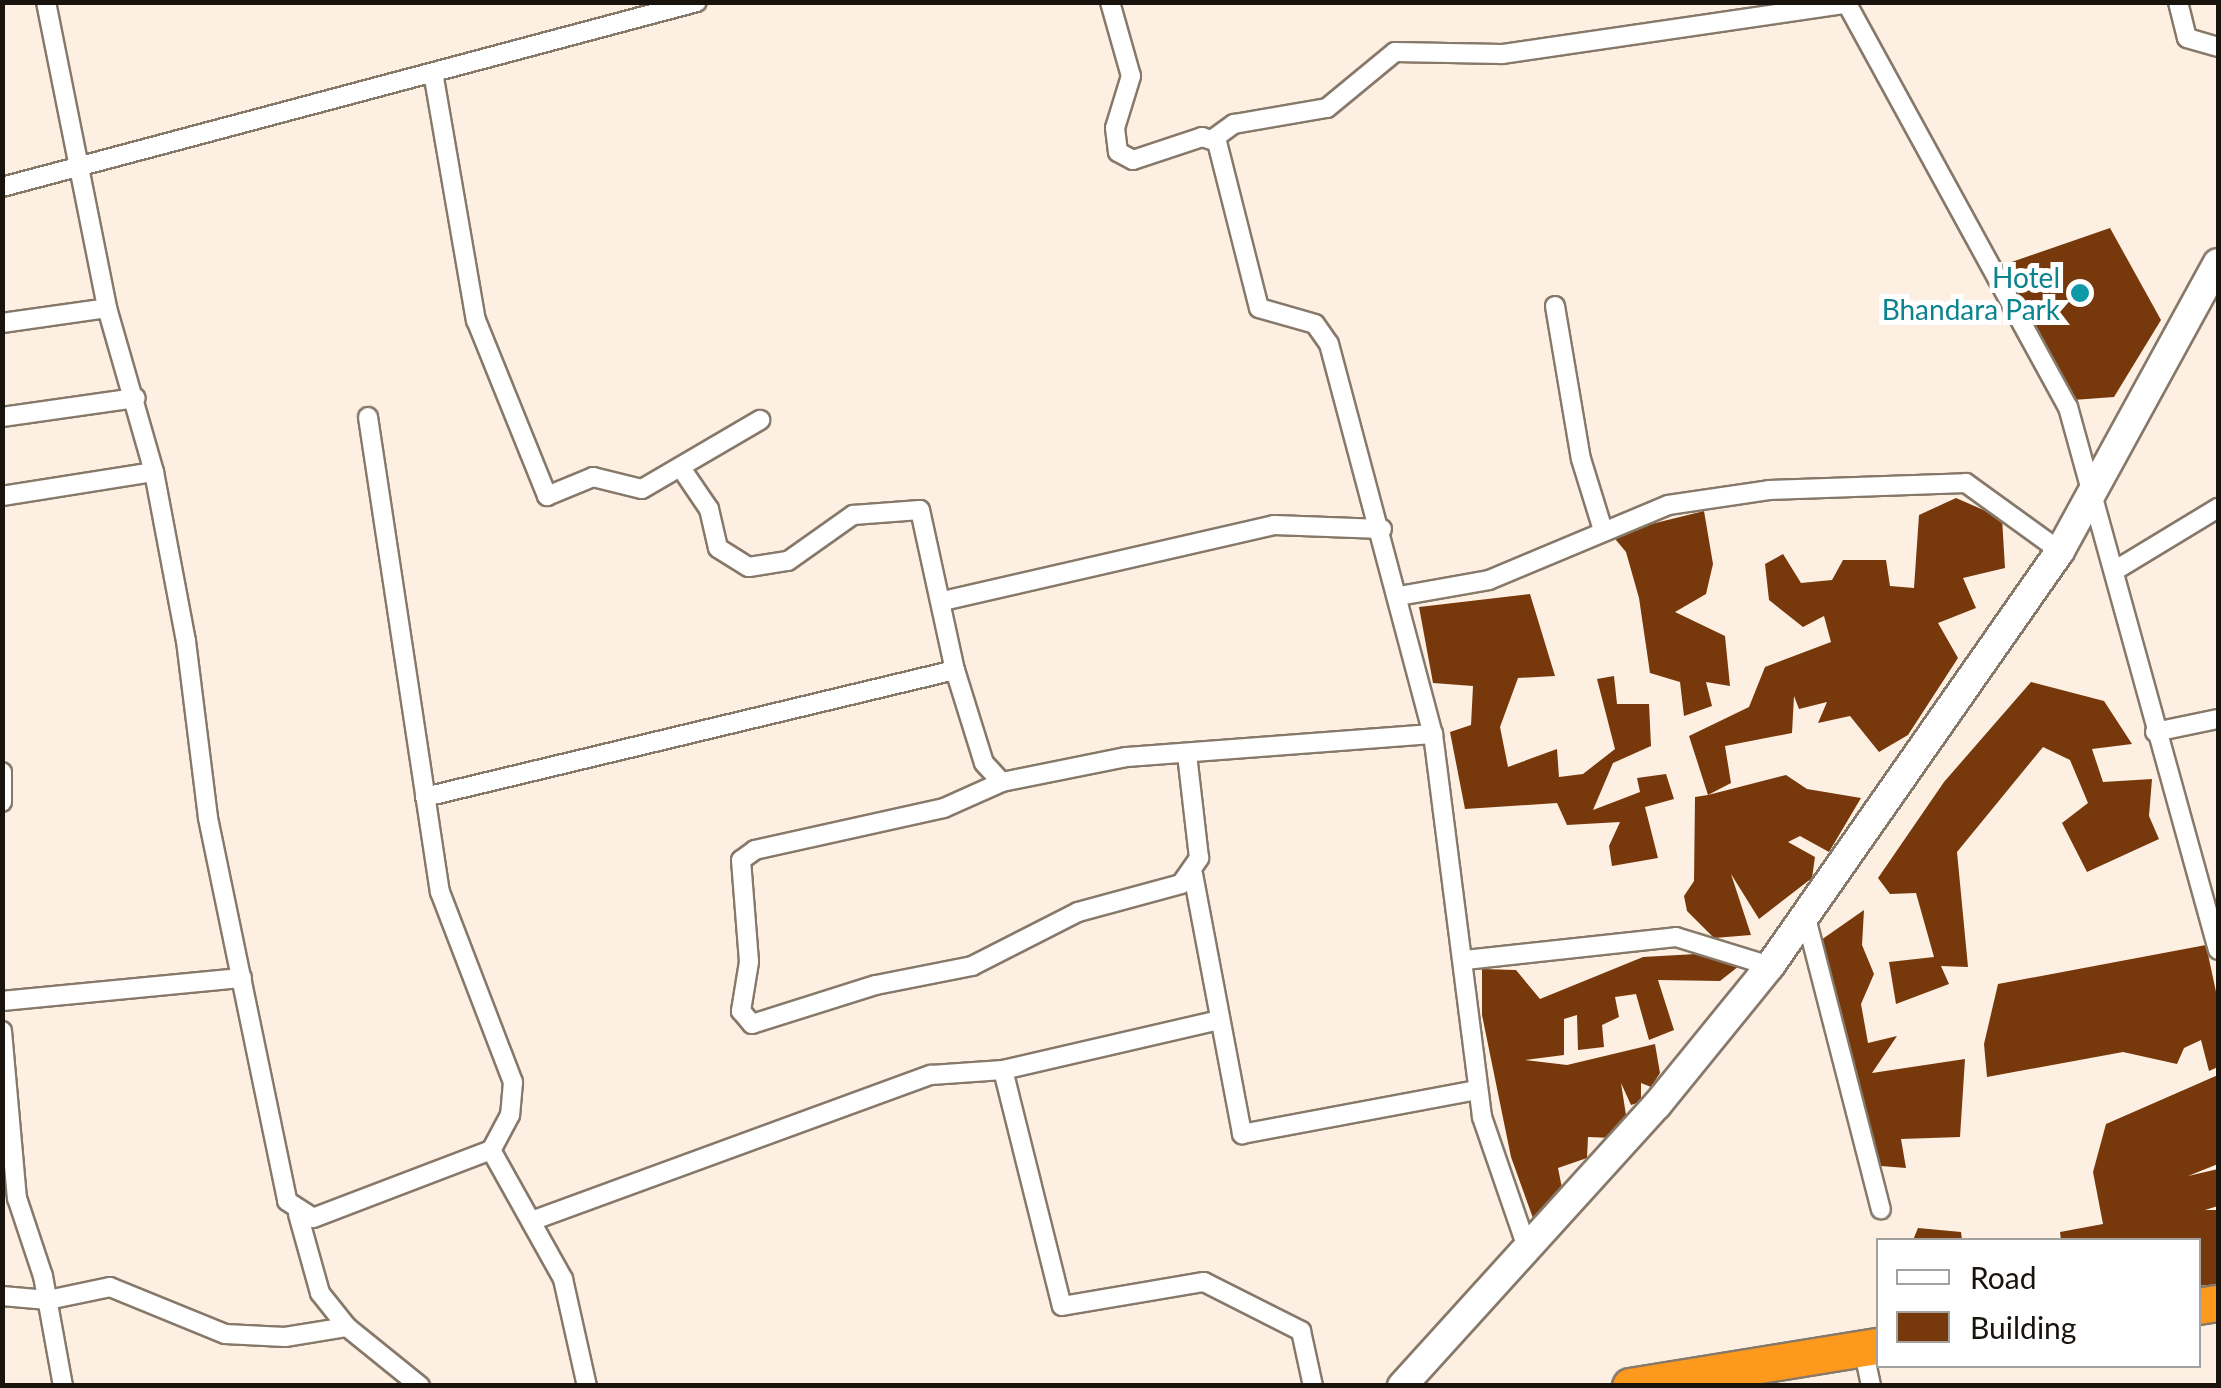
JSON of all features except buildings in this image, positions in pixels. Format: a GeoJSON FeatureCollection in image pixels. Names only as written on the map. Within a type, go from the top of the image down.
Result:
{"type":"FeatureCollection","features":[{"type":"Feature","properties":{"kind":"highway"},"geometry":{"type":"LineString","coordinates":[[1630,1386],[1676,1382],[1871,1348]]}},
{"type":"Feature","properties":{"kind":"main road"},"geometry":{"type":"LineString","coordinates":[[1402,1386],[1527,1248],[1770,966],[2060,551],[2218,263]]}},
{"type":"Feature","properties":{"kind":"street"},"geometry":{"type":"LineString","coordinates":[[46,2],[107,308],[136,398],[154,472],[208,818],[287,1201],[298,1214],[311,1274],[348,1327],[420,1386]]}},
{"type":"Feature","properties":{"kind":"street"},"geometry":{"type":"LineString","coordinates":[[2,187],[434,78],[697,2]]}},
{"type":"Feature","properties":{"kind":"street"},"geometry":{"type":"LineString","coordinates":[[1110,2],[1131,76],[1115,128],[1118,152],[1133,160],[1212,138],[1234,124],[1328,108],[1395,52],[1502,54],[1846,3],[2056,378],[2093,485],[2155,732],[2218,950]]}},
{"type":"Feature","properties":{"kind":"street"},"geometry":{"type":"LineString","coordinates":[[2178,2],[2187,38],[2218,47]]}},
{"type":"Feature","properties":{"kind":"street"},"geometry":{"type":"LineString","coordinates":[[434,78],[476,320],[539,486],[560,497],[608,477],[642,489],[760,420]]}},
{"type":"Feature","properties":{"kind":"street"},"geometry":{"type":"LineString","coordinates":[[1212,138],[1225,160],[1256,302],[1268,316],[1309,320],[1324,334],[1382,529],[1433,734],[1465,960],[1478,1090],[1527,1248]]}},
{"type":"Feature","properties":{"kind":"street"},"geometry":{"type":"LineString","coordinates":[[1555,306],[1581,459],[1602,527]]}},
{"type":"Feature","properties":{"kind":"street"},"geometry":{"type":"LineString","coordinates":[[2,323],[107,308]]}},
{"type":"Feature","properties":{"kind":"street"},"geometry":{"type":"LineString","coordinates":[[2,418],[136,398]]}},
{"type":"Feature","properties":{"kind":"street"},"geometry":{"type":"LineString","coordinates":[[298,1214],[313,1218],[491,1150],[510,1115],[513,1082],[440,892],[368,416]]}},
{"type":"Feature","properties":{"kind":"street"},"geometry":{"type":"LineString","coordinates":[[681,468],[708,509],[718,548],[749,567],[788,562],[853,514],[920,510],[943,601],[955,670],[984,762],[1002,782]]}},
{"type":"Feature","properties":{"kind":"street"},"geometry":{"type":"LineString","coordinates":[[2,496],[154,472]]}},
{"type":"Feature","properties":{"kind":"street"},"geometry":{"type":"LineString","coordinates":[[1399,596],[1489,580],[1602,527],[1704,499],[1935,480],[1988,492],[2060,551]]}},
{"type":"Feature","properties":{"kind":"street"},"geometry":{"type":"LineString","coordinates":[[2114,570],[2218,508]]}},
{"type":"Feature","properties":{"kind":"street"},"geometry":{"type":"LineString","coordinates":[[943,601],[1274,525],[1382,529]]}},
{"type":"Feature","properties":{"kind":"street"},"geometry":{"type":"LineString","coordinates":[[425,797],[955,670]]}},
{"type":"Feature","properties":{"kind":"street"},"geometry":{"type":"LineString","coordinates":[[2155,732],[2218,719]]}},
{"type":"Feature","properties":{"kind":"street"},"geometry":{"type":"LineString","coordinates":[[1193,874],[1078,912],[972,966],[876,985],[752,1024],[741,1010],[749,962],[741,860],[755,850],[944,808],[1002,782],[1104,760],[1433,734]]}},
{"type":"Feature","properties":{"kind":"street"},"geometry":{"type":"LineString","coordinates":[[1187,755],[1199,858],[1193,874],[1242,1134],[1478,1090]]}},
{"type":"Feature","properties":{"kind":"street"},"geometry":{"type":"LineString","coordinates":[[2,772],[2,802]]}},
{"type":"Feature","properties":{"kind":"street"},"geometry":{"type":"LineString","coordinates":[[1804,913],[1881,1208]]}},
{"type":"Feature","properties":{"kind":"street"},"geometry":{"type":"LineString","coordinates":[[1465,960],[1676,936],[1770,966]]}},
{"type":"Feature","properties":{"kind":"street"},"geometry":{"type":"LineString","coordinates":[[2,1001],[242,978]]}},
{"type":"Feature","properties":{"kind":"street"},"geometry":{"type":"LineString","coordinates":[[534,1220],[931,1076],[1003,1070],[1220,1020]]}},
{"type":"Feature","properties":{"kind":"street"},"geometry":{"type":"LineString","coordinates":[[2,1031],[14,1182],[48,1300],[63,1386]]}},
{"type":"Feature","properties":{"kind":"street"},"geometry":{"type":"LineString","coordinates":[[1003,1070],[1062,1306],[1204,1282],[1301,1331],[1313,1386]]}},
{"type":"Feature","properties":{"kind":"street"},"geometry":{"type":"LineString","coordinates":[[491,1150],[534,1220],[563,1279],[587,1386]]}},
{"type":"Feature","properties":{"kind":"street"},"geometry":{"type":"LineString","coordinates":[[2,1296],[48,1300],[110,1287],[246,1336],[348,1327]]}},
{"type":"Feature","properties":{"kind":"street"},"geometry":{"type":"LineString","coordinates":[[1871,1348],[1871,1386]]}},
{"type":"Feature","properties":{"kind":"place","name":"Hotel Bhandara Park"},"geometry":{"type":"Point","coordinates":[2080,293]}}]}
